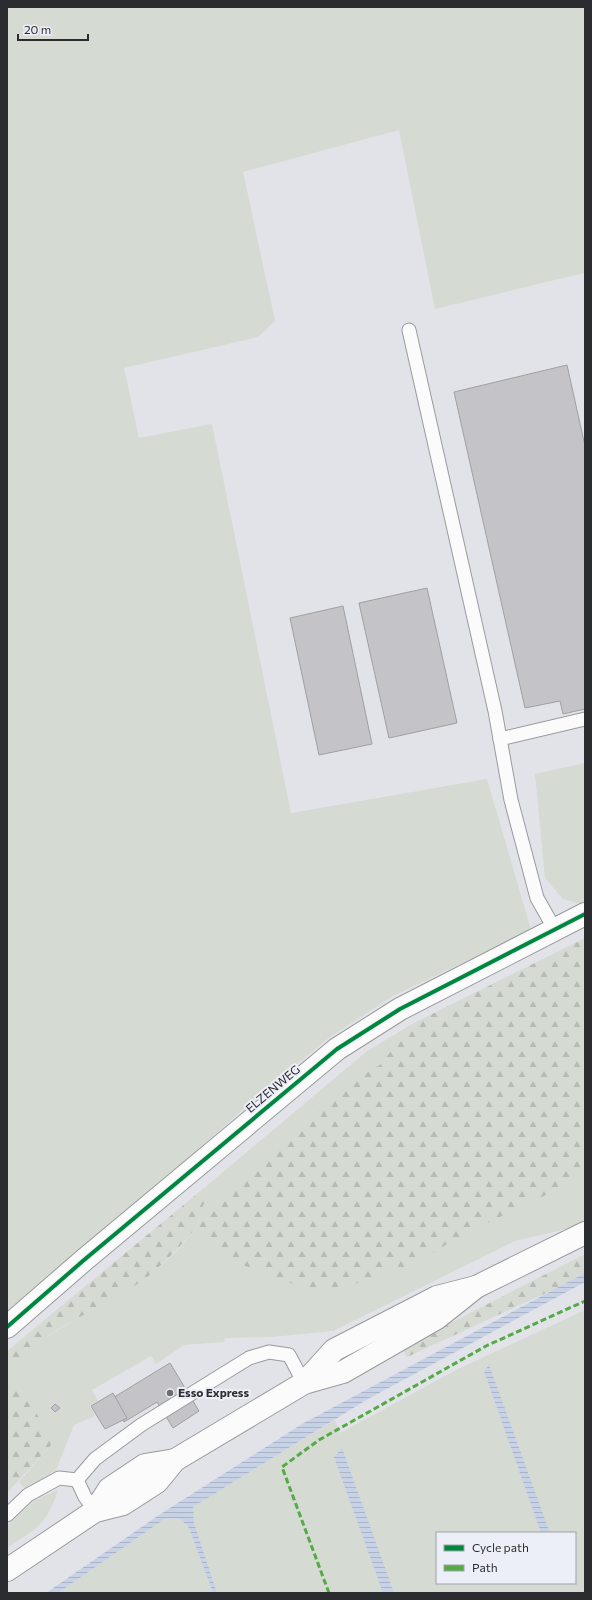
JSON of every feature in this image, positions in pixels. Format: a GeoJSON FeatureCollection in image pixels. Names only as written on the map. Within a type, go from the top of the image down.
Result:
{"type":"FeatureCollection","features":[{"type":"Feature","properties":{"kind":"street","name":"ELZENWEG"},"geometry":{"type":"LineString","coordinates":[[7,1327],[84,1260],[337,1049],[400,1008],[554,928],[585,914]]}},
{"type":"Feature","properties":{"kind":"street"},"geometry":{"type":"LineString","coordinates":[[7,1570],[95,1511],[109,1489],[145,1465],[174,1460],[304,1383],[334,1350],[437,1297],[476,1287],[585,1233]]}},
{"type":"Feature","properties":{"kind":"lane"},"geometry":{"type":"LineString","coordinates":[[409,330],[500,739],[511,800],[537,898],[554,928]]}},
{"type":"Feature","properties":{"kind":"lane"},"geometry":{"type":"LineString","coordinates":[[500,739],[585,719]]}},
{"type":"Feature","properties":{"kind":"lane"},"geometry":{"type":"LineString","coordinates":[[77,1480],[95,1458],[141,1425],[249,1358],[269,1352],[289,1355],[304,1383]]}},
{"type":"Feature","properties":{"kind":"lane"},"geometry":{"type":"LineString","coordinates":[[7,1514],[28,1495],[59,1478],[77,1480]]}},
{"type":"Feature","properties":{"kind":"lane"},"geometry":{"type":"LineString","coordinates":[[77,1480],[85,1497],[95,1511]]}},
{"type":"Feature","properties":{"kind":"green space"},"geometry":{"type":"Polygon","coordinates":[[[7,7],[585,7],[585,276],[584,273],[435,309],[399,130],[243,172],[275,321],[258,337],[124,368],[139,438],[212,424],[291,813],[487,779],[531,930],[393,996],[330,1037],[256,1098],[79,1255],[7,1314],[7,7]]]}},
{"type":"Feature","properties":{"kind":"green space"},"geometry":{"type":"Polygon","coordinates":[[[585,763],[585,902],[581,904],[563,899],[545,878],[535,774],[585,763]]]}},
{"type":"Feature","properties":{"kind":"green space"},"geometry":{"type":"Polygon","coordinates":[[[585,938],[585,1176],[455,1239],[418,1262],[352,1285],[314,1292],[222,1257],[195,1229],[165,1262],[139,1283],[55,1331],[7,1370],[7,1351],[204,1188],[204,1203],[196,1228],[248,1171],[278,1145],[325,1099],[381,1064],[412,1024],[585,938]]]}},
{"type":"Feature","properties":{"kind":"green space"},"geometry":{"type":"Polygon","coordinates":[[[412,1024],[381,1064],[325,1099],[278,1145],[248,1171],[314,1292],[352,1285],[418,1262],[455,1239],[585,1176],[585,1223],[575,1227],[515,1241],[333,1331],[272,1337],[225,1338],[224,1342],[184,1345],[156,1364],[151,1356],[92,1390],[98,1401],[90,1406],[95,1416],[74,1425],[56,1470],[26,1490],[19,1482],[53,1443],[34,1409],[7,1370],[31,1348],[137,1283],[169,1258],[195,1229],[202,1208],[204,1188],[366,1052],[412,1024]]]}},
{"type":"Feature","properties":{"kind":"green space"},"geometry":{"type":"Polygon","coordinates":[[[585,1254],[585,1275],[407,1357],[402,1348],[585,1254]]]}},
{"type":"Feature","properties":{"kind":"green space"},"geometry":{"type":"Polygon","coordinates":[[[585,1310],[585,1593],[217,1593],[194,1523],[192,1507],[335,1420],[340,1433],[458,1369],[585,1310]]]}},
{"type":"Feature","properties":{"kind":"green space"},"geometry":{"type":"Polygon","coordinates":[[[7,1370],[34,1409],[53,1443],[7,1493],[7,1370]]]}},
{"type":"Feature","properties":{"kind":"green space"},"geometry":{"type":"Polygon","coordinates":[[[58,1490],[54,1502],[39,1525],[26,1536],[7,1548],[7,1526],[35,1500],[58,1490]]]}},
{"type":"Feature","properties":{"kind":"green space"},"geometry":{"type":"Polygon","coordinates":[[[166,1518],[181,1519],[189,1528],[213,1593],[58,1593],[166,1518]]]}},
{"type":"Feature","properties":{"kind":"water"},"geometry":{"type":"Polygon","coordinates":[[[585,1273],[585,1282],[368,1399],[193,1507],[194,1523],[217,1593],[213,1593],[189,1528],[181,1519],[166,1518],[58,1593],[46,1593],[159,1515],[302,1424],[585,1273]]]}},
{"type":"Feature","properties":{"kind":"water"},"geometry":{"type":"Polygon","coordinates":[[[489,1365],[550,1532],[541,1532],[484,1371],[489,1365]]]}},
{"type":"Feature","properties":{"kind":"water"},"geometry":{"type":"Polygon","coordinates":[[[342,1448],[394,1593],[383,1593],[334,1457],[342,1448]]]}},
{"type":"Feature","properties":{"kind":"building"},"geometry":{"type":"Polygon","coordinates":[[[567,365],[585,446],[585,709],[563,714],[560,701],[525,708],[454,392],[567,365]]]}},
{"type":"Feature","properties":{"kind":"building"},"geometry":{"type":"Polygon","coordinates":[[[427,588],[457,723],[389,738],[359,603],[427,588]]]}},
{"type":"Feature","properties":{"kind":"building"},"geometry":{"type":"Polygon","coordinates":[[[343,606],[372,744],[319,755],[290,618],[343,606]]]}},
{"type":"Feature","properties":{"kind":"building"},"geometry":{"type":"Polygon","coordinates":[[[170,1363],[199,1411],[173,1428],[157,1402],[124,1422],[111,1399],[170,1363]]]}},
{"type":"Feature","properties":{"kind":"building"},"geometry":{"type":"Polygon","coordinates":[[[113,1393],[127,1418],[105,1429],[91,1406],[113,1393]]]}},
{"type":"Feature","properties":{"kind":"building"},"geometry":{"type":"Polygon","coordinates":[[[55,1404],[60,1408],[55,1412],[51,1408],[55,1404]]]}},
{"type":"Feature","properties":{"kind":"marked path"},"geometry":{"type":"LineString","coordinates":[[329,1593],[282,1467],[319,1440],[486,1346],[585,1301]]}},
{"type":"Feature","properties":{"kind":"cycle path"},"geometry":{"type":"LineString","coordinates":[[7,1327],[84,1260],[337,1049],[400,1009],[585,914]]}},
{"type":"Feature","properties":{"kind":"place","name":"Esso Express"},"geometry":{"type":"Point","coordinates":[170,1393]}}]}
